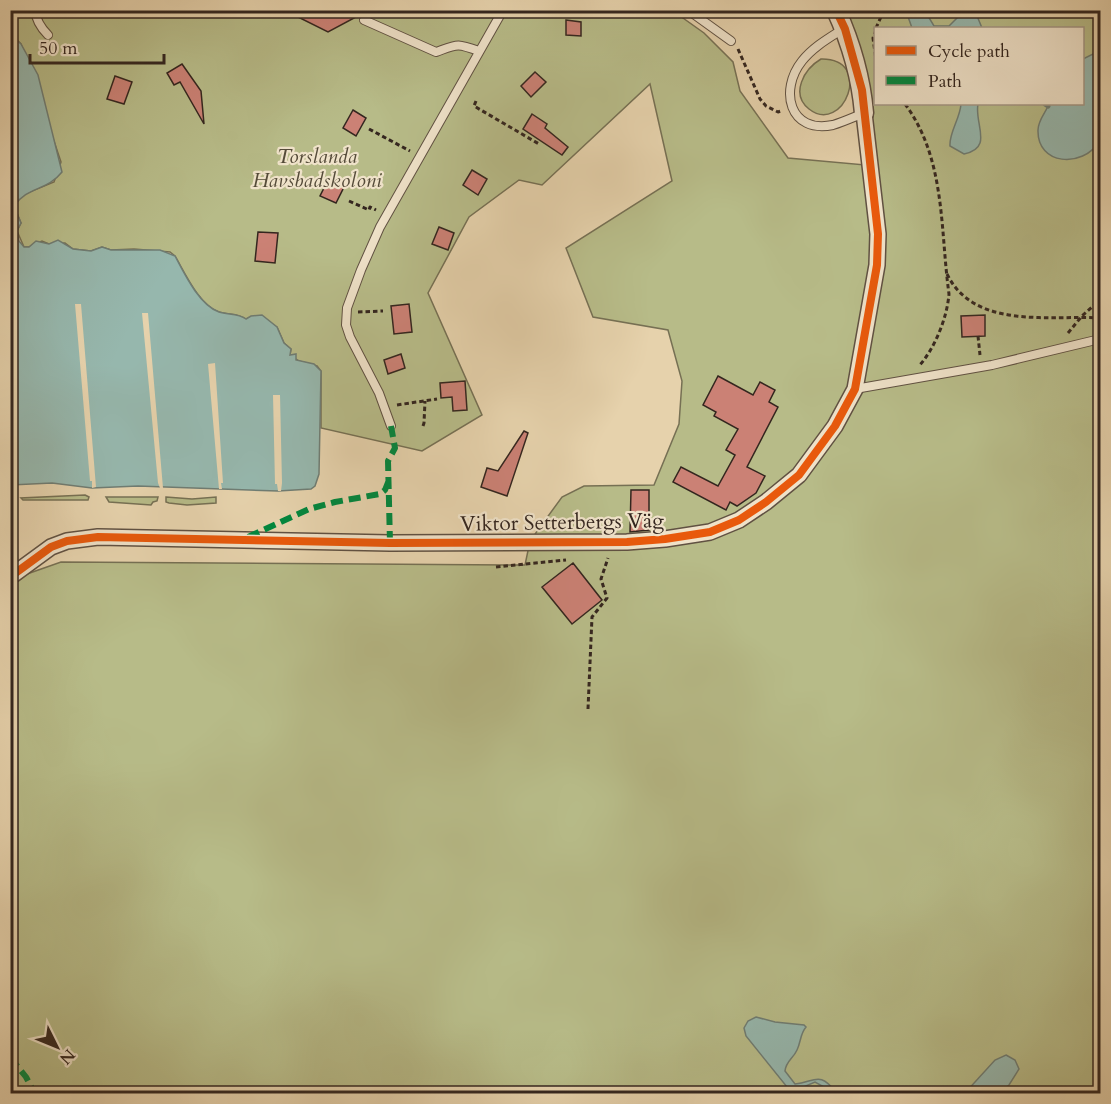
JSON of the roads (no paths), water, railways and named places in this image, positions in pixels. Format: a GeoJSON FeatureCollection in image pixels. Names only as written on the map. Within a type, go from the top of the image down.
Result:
{"type":"FeatureCollection","features":[{"type":"Feature","properties":{"kind":"street"},"geometry":{"type":"LineString","coordinates":[[836,10],[844,28],[862,90],[864,113]]}},
{"type":"Feature","properties":{"kind":"street","name":"Viktor Setterbergs Väg"},"geometry":{"type":"LineString","coordinates":[[10,577],[51,547],[68,541],[98,537],[390,543],[620,542],[664,539],[710,532],[739,520],[766,502],[799,475],[835,426],[855,389],[877,265],[878,234],[864,113]]}},
{"type":"Feature","properties":{"kind":"lane"},"geometry":{"type":"LineString","coordinates":[[35,10],[35,17],[48,34]]}},
{"type":"Feature","properties":{"kind":"lane"},"geometry":{"type":"LineString","coordinates":[[391,426],[379,393],[350,337],[346,325],[347,313],[361,270],[387,215],[502,10]]}},
{"type":"Feature","properties":{"kind":"lane"},"geometry":{"type":"LineString","coordinates":[[688,10],[731,41]]}},
{"type":"Feature","properties":{"kind":"lane"},"geometry":{"type":"LineString","coordinates":[[364,20],[436,52],[450,45],[459,44],[479,51]]}},
{"type":"Feature","properties":{"kind":"lane"},"geometry":{"type":"LineString","coordinates":[[844,28],[823,42],[802,61],[789,88],[791,107],[803,121],[816,126],[833,125],[864,113]]}},
{"type":"Feature","properties":{"kind":"lane"},"geometry":{"type":"LineString","coordinates":[[855,389],[981,367],[1101,339]]}},
{"type":"Feature","properties":{"kind":"water"},"geometry":{"type":"Polygon","coordinates":[[[906,11],[925,11],[934,26],[949,26],[960,15],[959,11],[975,11],[982,27],[912,27],[906,11]]]}},
{"type":"Feature","properties":{"kind":"water"},"geometry":{"type":"Polygon","coordinates":[[[10,34],[21,44],[38,75],[62,172],[50,183],[25,195],[14,206],[21,223],[17,231],[19,241],[24,247],[29,247],[36,241],[49,244],[58,240],[73,249],[91,251],[102,247],[111,250],[160,250],[175,256],[193,288],[212,308],[246,319],[262,315],[277,327],[284,343],[291,349],[290,355],[296,354],[296,360],[314,364],[321,371],[319,474],[315,486],[311,489],[278,491],[138,486],[92,488],[52,483],[11,485],[10,34]]]}},
{"type":"Feature","properties":{"kind":"water"},"geometry":{"type":"Polygon","coordinates":[[[1093,54],[1100,55],[1100,141],[1083,156],[1062,159],[1052,156],[1045,150],[1040,142],[1039,123],[1048,105],[1084,105],[1084,58],[1093,54]]]}},
{"type":"Feature","properties":{"kind":"water"},"geometry":{"type":"Polygon","coordinates":[[[961,105],[978,105],[981,141],[973,151],[964,154],[950,146],[951,136],[961,105]]]}},
{"type":"Feature","properties":{"kind":"water"},"geometry":{"type":"Polygon","coordinates":[[[756,1017],[775,1022],[804,1025],[806,1027],[798,1047],[785,1071],[795,1084],[818,1079],[826,1082],[837,1093],[830,1093],[815,1082],[794,1091],[787,1087],[746,1036],[744,1028],[748,1021],[756,1017]]]}},
{"type":"Feature","properties":{"kind":"water"},"geometry":{"type":"Polygon","coordinates":[[[1006,1055],[1015,1060],[1019,1069],[1009,1085],[999,1093],[965,1093],[995,1060],[1006,1055]]]}},
{"type":"Feature","properties":{"kind":"park label","name":"Torslanda Havsbadskoloni"},"geometry":{"type":"Point","coordinates":[317,168]}}]}
